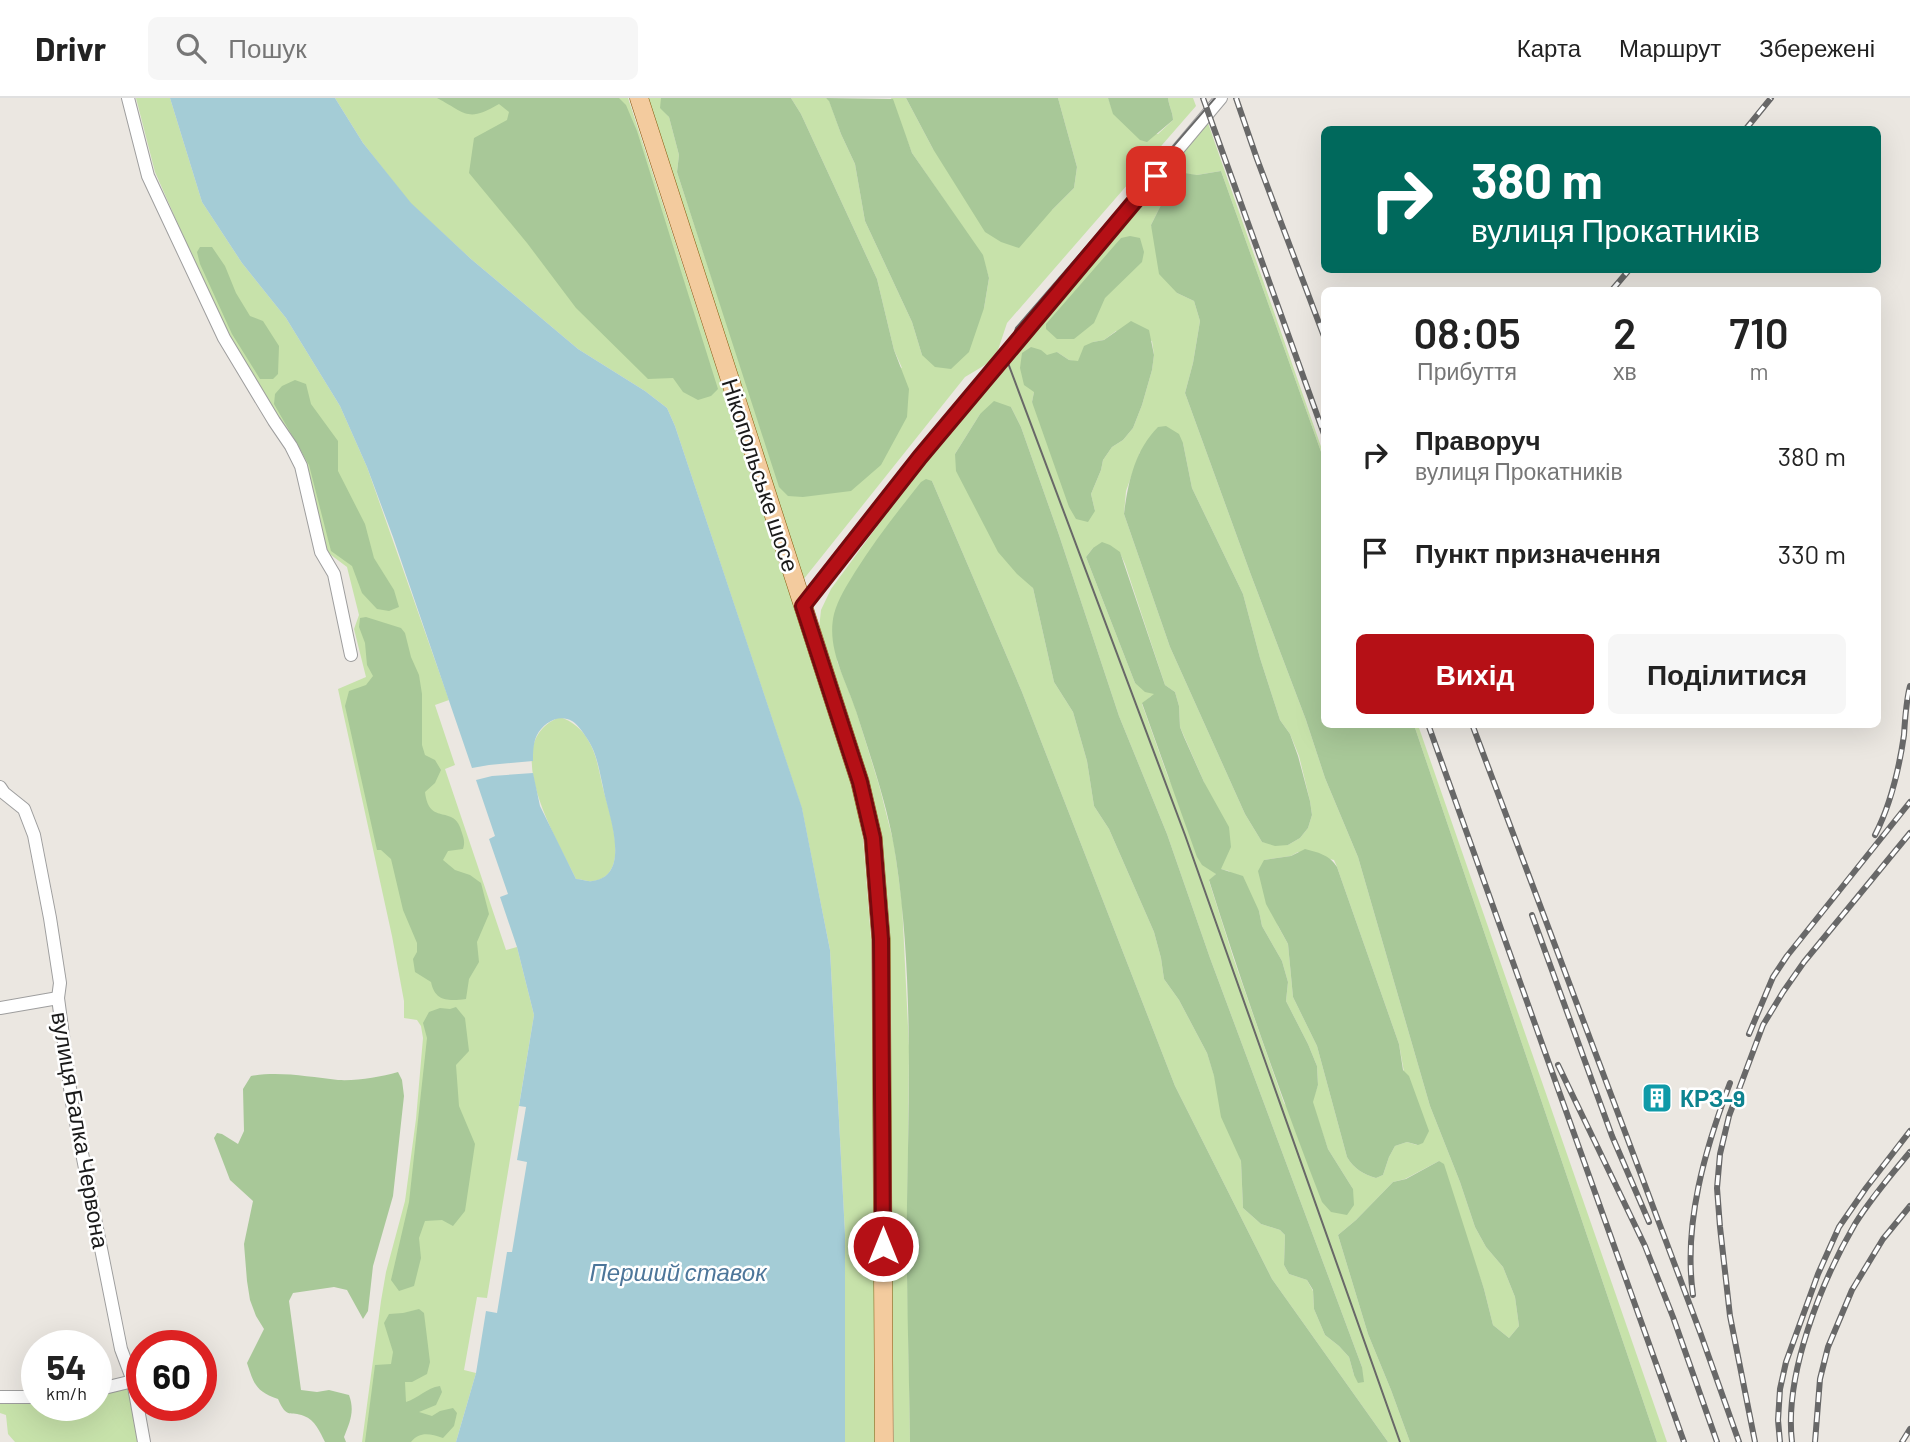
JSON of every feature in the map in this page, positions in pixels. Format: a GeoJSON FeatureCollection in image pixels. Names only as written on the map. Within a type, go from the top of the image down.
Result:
{"type":"FeatureCollection","features":[{"type":"Feature","properties":{"kind":"main road","name":"Нікопольське шосе"},"geometry":{"type":"LineString","coordinates":[[639,98],[860,782],[873,838],[881,939],[884,1442]]}},
{"type":"Feature","properties":{"kind":"street"},"geometry":{"type":"LineString","coordinates":[[128,98],[148,176],[224,338],[301,466],[321,552],[334,574],[351,655]]}},
{"type":"Feature","properties":{"kind":"street"},"geometry":{"type":"LineString","coordinates":[[803,606],[920,457],[1221,98]]}},
{"type":"Feature","properties":{"kind":"street","name":"вулиця Балка Червона"},"geometry":{"type":"LineString","coordinates":[[0,787],[24,809],[34,835],[60,983],[58,998],[72,1104],[126,1364]]}},
{"type":"Feature","properties":{"kind":"street"},"geometry":{"type":"LineString","coordinates":[[0,1008],[58,998]]}},
{"type":"Feature","properties":{"kind":"street"},"geometry":{"type":"LineString","coordinates":[[0,1397],[21,1397]]}},
{"type":"Feature","properties":{"kind":"street","name":"вулиця Балка Червона"},"geometry":{"type":"LineString","coordinates":[[140,1421],[144,1442]]}},
{"type":"Feature","properties":{"kind":"green space"},"geometry":{"type":"Polygon","coordinates":[[[136,98],[170,98],[202,202],[242,263],[286,318],[340,406],[367,467],[449,700],[435,705],[455,765],[445,769],[506,950],[517,947],[534,1015],[487,1298],[477,1297],[464,1370],[476,1373],[456,1442],[362,1442],[386,1272],[405,1201],[423,1038],[417,1020],[404,1018],[404,1001],[392,936],[338,689],[366,677],[354,629],[359,615],[347,567],[327,552],[306,465],[229,335],[155,172],[136,98]]]}},
{"type":"Feature","properties":{"kind":"green space"},"geometry":{"type":"Polygon","coordinates":[[[335,98],[628,98],[853,786],[863,839],[871,939],[877,1442],[845,1442],[845,1234],[830,950],[802,809],[675,426],[667,408],[578,349],[471,259],[410,203],[363,143],[335,98]]]}},
{"type":"Feature","properties":{"kind":"green space"},"geometry":{"type":"Polygon","coordinates":[[[437,98],[619,98],[626,105],[637,131],[718,389],[711,396],[698,400],[683,392],[673,378],[648,379],[576,308],[469,173],[474,138],[507,120],[509,112],[499,104],[480,113],[467,114],[437,98]]]}},
{"type":"Feature","properties":{"kind":"green space"},"geometry":{"type":"Polygon","coordinates":[[[647,98],[661,98],[661,108],[669,117],[679,155],[677,172],[715,288],[902,368],[894,350],[877,279],[801,114],[791,98],[829,100],[855,164],[865,221],[912,322],[922,355],[984,308],[989,278],[982,255],[912,153],[891,98],[906,98],[933,149],[1052,210],[1074,188],[1077,167],[1058,98],[1108,98],[1114,114],[1133,132],[1158,134],[1173,120],[1168,98],[1193,98],[1196,106],[1007,323],[995,359],[965,377],[803,580],[647,98]]]}},
{"type":"Feature","properties":{"kind":"green space"},"geometry":{"type":"Polygon","coordinates":[[[661,98],[791,98],[801,114],[877,279],[894,350],[909,389],[907,417],[881,465],[851,491],[803,497],[788,496],[779,487],[677,172],[679,155],[669,117],[660,108],[661,98]]]}},
{"type":"Feature","properties":{"kind":"green space"},"geometry":{"type":"Polygon","coordinates":[[[826,98],[893,99],[912,153],[983,255],[989,278],[984,308],[969,352],[951,369],[935,367],[922,355],[912,322],[865,221],[855,164],[826,98]]]}},
{"type":"Feature","properties":{"kind":"green space"},"geometry":{"type":"Polygon","coordinates":[[[906,98],[1058,98],[1077,167],[1074,188],[1019,248],[1001,242],[985,232],[933,149],[906,98]]]}},
{"type":"Feature","properties":{"kind":"green space"},"geometry":{"type":"Polygon","coordinates":[[[1108,98],[1168,98],[1173,120],[1147,142],[1140,140],[1113,114],[1108,98]]]}},
{"type":"Feature","properties":{"kind":"green space"},"geometry":{"type":"Polygon","coordinates":[[[1208,123],[1321,452],[1221,171],[1184,174],[1172,183],[1151,225],[1177,293],[1194,301],[1200,321],[1185,393],[1325,778],[1358,857],[1430,1106],[1475,1227],[1486,1247],[1503,1267],[1515,1297],[1519,1326],[1509,1338],[1493,1325],[1484,1289],[1439,1161],[1405,1179],[1393,1182],[1338,1235],[1368,1334],[1410,1442],[1388,1442],[1272,1279],[1175,1086],[1022,692],[932,481],[837,661],[855,707],[879,785],[894,844],[902,903],[909,1047],[907,1253],[910,1442],[894,1442],[887,939],[819,629],[821,610],[831,589],[925,461],[1208,123]],[[1116,331],[1104,340],[1093,342],[1078,362],[1057,352],[1034,392],[1032,402],[1095,511],[1091,494],[1103,460],[1112,447],[1123,440],[1133,428],[1142,405],[1154,355],[1152,341],[1116,331]],[[1011,407],[980,414],[955,454],[1033,588],[1054,682],[1073,712],[1087,761],[1094,806],[1109,829],[1154,932],[1164,979],[1179,1000],[1207,1053],[1241,1161],[1243,1208],[1261,1224],[1280,1230],[1285,1235],[1284,1265],[1289,1274],[1307,1280],[1313,1291],[1314,1309],[1325,1335],[1349,1357],[1354,1375],[1362,1367],[1210,958],[1167,834],[1119,716],[1021,427],[1011,407]],[[1183,443],[1140,452],[1126,491],[1124,514],[1170,647],[1245,814],[1262,842],[1288,845],[1300,838],[1308,828],[1312,815],[1299,756],[1290,734],[1280,720],[1243,594],[1192,488],[1183,443]],[[1093,548],[1086,557],[1135,683],[1156,694],[1142,704],[1168,777],[1216,874],[1209,881],[1284,1103],[1353,1189],[1328,1149],[1312,1102],[1318,1085],[1317,1066],[1286,1001],[1288,982],[1282,961],[1262,926],[1259,911],[1229,871],[1220,869],[1204,782],[1180,727],[1175,692],[1165,685],[1125,564],[1120,553],[1093,548]],[[1298,852],[1291,856],[1264,860],[1278,926],[1288,944],[1293,997],[1317,1046],[1347,1157],[1359,1170],[1376,1178],[1383,1175],[1395,1146],[1407,1142],[1417,1145],[1399,1044],[1334,860],[1298,852]]]}},
{"type":"Feature","properties":{"kind":"green space"},"geometry":{"type":"Polygon","coordinates":[[[1221,171],[1321,452],[1321,728],[1415,728],[1657,1442],[1410,1442],[1368,1334],[1338,1235],[1393,1182],[1406,1179],[1439,1161],[1444,1164],[1493,1325],[1509,1338],[1519,1326],[1515,1297],[1503,1267],[1486,1247],[1475,1227],[1430,1106],[1358,857],[1325,778],[1185,393],[1200,321],[1194,301],[1177,293],[1159,274],[1151,225],[1172,183],[1184,173],[1197,175],[1221,171]]]}},
{"type":"Feature","properties":{"kind":"green space"},"geometry":{"type":"Polygon","coordinates":[[[1121,238],[1140,238],[1144,252],[1142,262],[1105,298],[1094,323],[1074,339],[1057,339],[1046,329],[1046,324],[1121,238]]]}},
{"type":"Feature","properties":{"kind":"green space"},"geometry":{"type":"Polygon","coordinates":[[[200,247],[212,247],[225,266],[236,293],[250,316],[263,321],[279,346],[278,374],[273,379],[260,379],[232,334],[200,264],[197,252],[200,247]]]}},
{"type":"Feature","properties":{"kind":"green space"},"geometry":{"type":"Polygon","coordinates":[[[1131,321],[1149,330],[1154,355],[1152,370],[1133,428],[1123,440],[1112,447],[1103,460],[1091,494],[1095,511],[1088,522],[1076,519],[1069,507],[1032,402],[1034,392],[1024,385],[1020,368],[1022,353],[1031,347],[1047,355],[1057,352],[1069,360],[1078,361],[1084,346],[1104,340],[1131,321]]]}},
{"type":"Feature","properties":{"kind":"green space"},"geometry":{"type":"Polygon","coordinates":[[[295,380],[306,384],[311,404],[338,441],[338,471],[365,524],[374,558],[394,590],[399,607],[389,611],[377,609],[362,593],[352,566],[331,551],[309,465],[274,404],[275,394],[282,386],[295,380]]]}},
{"type":"Feature","properties":{"kind":"green space"},"geometry":{"type":"Polygon","coordinates":[[[994,401],[1011,407],[1021,427],[1119,716],[1167,834],[1210,958],[1362,1367],[1364,1382],[1358,1383],[1349,1357],[1325,1335],[1314,1309],[1313,1290],[1307,1280],[1289,1274],[1284,1265],[1285,1235],[1280,1230],[1261,1224],[1243,1208],[1241,1161],[1221,1117],[1207,1053],[1179,1000],[1164,979],[1154,932],[1109,829],[1094,806],[1087,761],[1073,712],[1054,682],[1033,588],[998,552],[956,471],[955,454],[980,414],[994,401]]]}},
{"type":"Feature","properties":{"kind":"green space"},"geometry":{"type":"Polygon","coordinates":[[[1166,426],[1179,434],[1183,443],[1192,488],[1243,594],[1280,720],[1290,734],[1298,756],[1312,815],[1308,828],[1300,838],[1288,845],[1275,846],[1262,842],[1245,814],[1170,647],[1124,514],[1130,478],[1138,456],[1158,427],[1166,426]]]}},
{"type":"Feature","properties":{"kind":"green space"},"geometry":{"type":"Polygon","coordinates":[[[926,479],[932,481],[1022,692],[1175,1086],[1272,1279],[1388,1442],[910,1442],[907,1233],[909,1031],[901,902],[893,840],[884,803],[856,711],[838,664],[832,627],[838,603],[855,572],[895,515],[926,479]]]}},
{"type":"Feature","properties":{"kind":"green space"},"geometry":{"type":"Polygon","coordinates":[[[1102,542],[1120,552],[1165,685],[1175,692],[1180,727],[1204,782],[1229,827],[1231,847],[1221,869],[1243,876],[1259,911],[1262,926],[1282,961],[1288,982],[1286,1001],[1317,1066],[1318,1085],[1313,1102],[1328,1149],[1353,1189],[1354,1205],[1347,1215],[1331,1212],[1322,1202],[1277,1082],[1209,880],[1216,874],[1202,865],[1197,857],[1142,703],[1154,694],[1145,692],[1135,683],[1086,557],[1102,542]]]}},
{"type":"Feature","properties":{"kind":"green space"},"geometry":{"type":"Polygon","coordinates":[[[366,617],[401,628],[405,633],[419,675],[422,694],[422,745],[425,755],[435,760],[441,770],[435,783],[425,792],[427,803],[437,813],[454,819],[459,824],[464,839],[463,849],[448,851],[443,860],[455,870],[470,875],[481,883],[489,914],[477,942],[479,962],[469,979],[466,999],[449,1000],[439,997],[431,982],[415,972],[413,959],[417,952],[417,943],[403,910],[391,859],[381,850],[377,850],[345,706],[349,691],[366,685],[373,676],[367,665],[365,643],[359,627],[360,618],[366,617]]]}},
{"type":"Feature","properties":{"kind":"green space"},"geometry":{"type":"Polygon","coordinates":[[[560,717],[580,729],[591,746],[613,829],[615,857],[612,869],[604,877],[592,881],[576,879],[546,818],[532,769],[533,748],[542,730],[560,717]]]}},
{"type":"Feature","properties":{"kind":"green space"},"geometry":{"type":"Polygon","coordinates":[[[1415,728],[1419,728],[1667,1442],[1657,1442],[1415,728]]]}},
{"type":"Feature","properties":{"kind":"green space"},"geometry":{"type":"Polygon","coordinates":[[[1305,849],[1327,857],[1337,867],[1399,1044],[1403,1070],[1409,1076],[1429,1131],[1423,1143],[1418,1145],[1407,1142],[1395,1146],[1383,1175],[1376,1178],[1359,1170],[1347,1157],[1317,1046],[1293,997],[1288,944],[1266,904],[1258,871],[1264,860],[1291,856],[1305,849]]]}},
{"type":"Feature","properties":{"kind":"green space"},"geometry":{"type":"Polygon","coordinates":[[[456,1007],[465,1018],[469,1051],[456,1065],[459,1106],[475,1144],[465,1211],[453,1226],[442,1220],[425,1221],[419,1238],[421,1258],[414,1286],[399,1291],[391,1280],[409,1202],[427,1038],[423,1023],[429,1012],[456,1007]]]}},
{"type":"Feature","properties":{"kind":"green space"},"geometry":{"type":"Polygon","coordinates":[[[398,1072],[404,1096],[393,1196],[373,1266],[368,1311],[363,1319],[347,1290],[334,1287],[293,1293],[289,1301],[301,1390],[329,1390],[349,1395],[351,1401],[351,1416],[344,1437],[346,1442],[325,1442],[311,1420],[286,1412],[278,1399],[260,1390],[252,1377],[247,1363],[264,1329],[250,1300],[247,1281],[244,1244],[253,1201],[230,1180],[214,1138],[217,1133],[222,1134],[238,1144],[244,1131],[243,1089],[251,1076],[284,1074],[346,1080],[398,1072]]]}},
{"type":"Feature","properties":{"kind":"green space"},"geometry":{"type":"Polygon","coordinates":[[[419,1309],[424,1313],[430,1362],[427,1374],[412,1382],[405,1382],[406,1402],[440,1386],[442,1392],[436,1405],[419,1412],[432,1416],[453,1408],[457,1413],[454,1426],[443,1438],[426,1434],[411,1442],[365,1442],[375,1365],[391,1364],[393,1352],[384,1323],[389,1314],[419,1309]]]}},
{"type":"Feature","properties":{"kind":"green space"},"geometry":{"type":"Polygon","coordinates":[[[126,1383],[126,1421],[140,1421],[144,1442],[15,1442],[8,1434],[6,1415],[0,1413],[0,1397],[21,1397],[21,1421],[112,1421],[112,1386],[126,1383]]]}},
{"type":"Feature","properties":{"kind":"water","name":"Перший ставок"},"geometry":{"type":"Polygon","coordinates":[[[170,98],[335,98],[363,143],[411,203],[471,259],[578,349],[667,408],[802,808],[830,950],[845,1234],[845,1442],[456,1442],[476,1373],[486,1311],[497,1313],[507,1252],[512,1252],[527,1162],[517,1160],[526,1107],[519,1106],[534,1015],[517,947],[500,897],[508,894],[489,839],[495,836],[476,780],[533,773],[540,806],[576,879],[592,881],[605,877],[612,868],[615,841],[612,826],[593,749],[580,728],[567,719],[552,720],[540,731],[535,741],[533,761],[472,768],[393,537],[367,467],[340,406],[286,318],[242,263],[202,202],[170,98]]]}},
{"type":"Feature","properties":{"kind":"tram line"},"geometry":{"type":"LineString","coordinates":[[1215,98],[1016,328],[1008,363],[1185,835],[1400,1442]]}},
{"type":"Feature","properties":{"kind":"railway"},"geometry":{"type":"LineString","coordinates":[[1203,98],[1321,426]]}},
{"type":"Feature","properties":{"kind":"railway"},"geometry":{"type":"LineString","coordinates":[[1236,98],[1321,328]]}},
{"type":"Feature","properties":{"kind":"railway"},"geometry":{"type":"LineString","coordinates":[[1748,126],[1771,98]]}},
{"type":"Feature","properties":{"kind":"railway"},"geometry":{"type":"LineString","coordinates":[[1615,287],[1626,273]]}},
{"type":"Feature","properties":{"kind":"railway"},"geometry":{"type":"LineString","coordinates":[[1875,835],[1886,811],[1897,773],[1910,686]]}},
{"type":"Feature","properties":{"kind":"railway"},"geometry":{"type":"LineString","coordinates":[[1429,728],[1684,1442]]}},
{"type":"Feature","properties":{"kind":"railway"},"geometry":{"type":"LineString","coordinates":[[1474,728],[1739,1442]]}},
{"type":"Feature","properties":{"kind":"railway"},"geometry":{"type":"LineString","coordinates":[[1749,1034],[1773,977],[1787,956],[1910,802]]}},
{"type":"Feature","properties":{"kind":"railway"},"geometry":{"type":"LineString","coordinates":[[1755,1442],[1730,1316],[1720,1227],[1717,1188],[1720,1154],[1729,1116],[1763,1025],[1783,992],[1804,962],[1910,833]]}},
{"type":"Feature","properties":{"kind":"railway"},"geometry":{"type":"LineString","coordinates":[[1532,915],[1612,1136],[1649,1222]]}},
{"type":"Feature","properties":{"kind":"railway"},"geometry":{"type":"LineString","coordinates":[[1558,1065],[1645,1246],[1717,1442]]}},
{"type":"Feature","properties":{"kind":"railway"},"geometry":{"type":"LineString","coordinates":[[1693,1295],[1691,1241],[1698,1187],[1712,1134],[1730,1083]]}},
{"type":"Feature","properties":{"kind":"railway"},"geometry":{"type":"LineString","coordinates":[[1780,1442],[1780,1389],[1786,1362],[1818,1274],[1839,1227],[1910,1131]]}},
{"type":"Feature","properties":{"kind":"railway"},"geometry":{"type":"LineString","coordinates":[[1792,1442],[1791,1416],[1799,1359],[1818,1301],[1855,1224],[1910,1152]]}},
{"type":"Feature","properties":{"kind":"railway"},"geometry":{"type":"LineString","coordinates":[[1815,1442],[1820,1379],[1828,1347],[1852,1290],[1883,1239],[1910,1206]]}},
{"type":"Feature","properties":{"kind":"railway"},"geometry":{"type":"LineString","coordinates":[[1902,1442],[1910,1429]]}},
{"type":"Feature","properties":{"kind":"place","name":"КРЗ-9"},"geometry":{"type":"Point","coordinates":[1657,1098]}},
{"type":"Feature","properties":{"kind":"route"},"geometry":{"type":"LineString","coordinates":[[883,1246],[881,939],[873,838],[860,782],[803,606],[920,457],[1156,176]]}}]}
